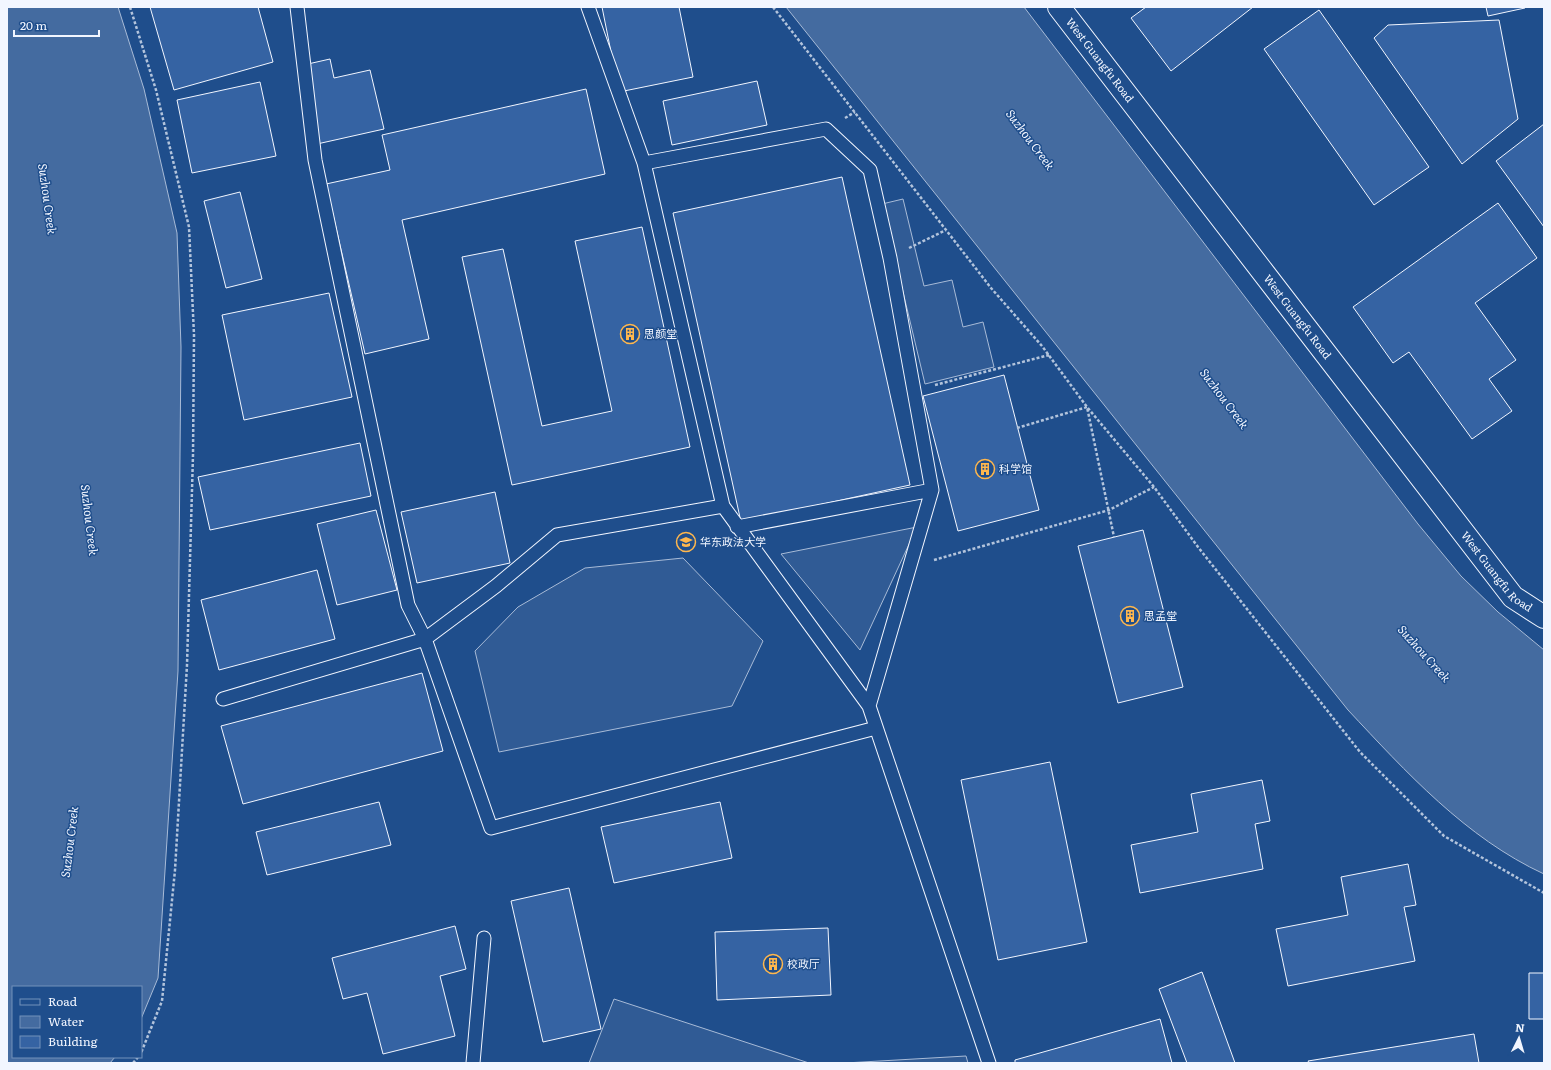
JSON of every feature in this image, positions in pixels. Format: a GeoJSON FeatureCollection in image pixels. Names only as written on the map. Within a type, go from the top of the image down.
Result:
{"type":"FeatureCollection","features":[{"type":"Feature","properties":{"kind":"street","name":"West Guangfu Road"},"geometry":{"type":"LineString","coordinates":[[1059,7],[1513,597],[1544,617]]}},
{"type":"Feature","properties":{"kind":"lane"},"geometry":{"type":"LineString","coordinates":[[297,7],[315,160],[408,605],[425,639],[491,828],[876,728]]}},
{"type":"Feature","properties":{"kind":"lane"},"geometry":{"type":"LineString","coordinates":[[588,7],[644,163],[722,506],[869,706],[990,1063]]}},
{"type":"Feature","properties":{"kind":"lane"},"geometry":{"type":"LineString","coordinates":[[644,163],[826,129],[870,170],[890,258],[932,490],[869,706]]}},
{"type":"Feature","properties":{"kind":"lane"},"geometry":{"type":"LineString","coordinates":[[737,527],[932,490]]}},
{"type":"Feature","properties":{"kind":"lane"},"geometry":{"type":"LineString","coordinates":[[222,698],[425,639],[496,586],[557,535],[722,506]]}},
{"type":"Feature","properties":{"kind":"lane"},"geometry":{"type":"LineString","coordinates":[[473,1063],[484,938]]}},
{"type":"Feature","properties":{"kind":"path"},"geometry":{"type":"LineString","coordinates":[[130,7],[156,90],[189,227],[194,335],[193,455],[187,665],[175,870],[162,1001],[142,1051]]}},
{"type":"Feature","properties":{"kind":"path"},"geometry":{"type":"LineString","coordinates":[[773,7],[991,288],[1049,355],[1087,407],[1154,487],[1198,547],[1360,752],[1444,836],[1544,893]]}},
{"type":"Feature","properties":{"kind":"path"},"geometry":{"type":"LineString","coordinates":[[890,258],[946,230]]}},
{"type":"Feature","properties":{"kind":"path"},"geometry":{"type":"LineString","coordinates":[[915,390],[1049,355]]}},
{"type":"Feature","properties":{"kind":"path"},"geometry":{"type":"LineString","coordinates":[[1018,428],[1087,407]]}},
{"type":"Feature","properties":{"kind":"path"},"geometry":{"type":"LineString","coordinates":[[1087,407],[1114,537]]}},
{"type":"Feature","properties":{"kind":"path"},"geometry":{"type":"LineString","coordinates":[[909,568],[1109,510],[1154,487]]}},
{"type":"Feature","properties":{"kind":"shaded area"},"geometry":{"type":"Polygon","coordinates":[[[903,199],[924,286],[952,280],[963,327],[983,322],[994,367],[925,384],[882,204],[903,199]]]}},
{"type":"Feature","properties":{"kind":"shaded area"},"geometry":{"type":"Polygon","coordinates":[[[917,527],[860,650],[781,554],[917,527]]]}},
{"type":"Feature","properties":{"kind":"shaded area"},"geometry":{"type":"Polygon","coordinates":[[[683,558],[763,641],[732,706],[499,752],[475,651],[518,607],[585,568],[683,558]]]}},
{"type":"Feature","properties":{"kind":"shaded area"},"geometry":{"type":"Polygon","coordinates":[[[614,999],[809,1063],[589,1063],[614,999]]]}},
{"type":"Feature","properties":{"kind":"shaded area"},"geometry":{"type":"Polygon","coordinates":[[[966,1056],[968,1063],[845,1063],[966,1056]]]}},
{"type":"Feature","properties":{"kind":"water","name":"Suzhou Creek"},"geometry":{"type":"Polygon","coordinates":[[[7,7],[118,7],[144,89],[177,233],[181,347],[178,671],[158,978],[142,1017],[142,986],[12,986],[12,1058],[114,1058],[110,1063],[7,1063],[7,7]]]}},
{"type":"Feature","properties":{"kind":"water","name":"Suzhou Creek"},"geometry":{"type":"Polygon","coordinates":[[[786,7],[1024,7],[1418,524],[1461,576],[1498,612],[1544,650],[1544,874],[1489,842],[1463,823],[1415,780],[1348,710],[786,7]]]}},
{"type":"Feature","properties":{"kind":"building"},"geometry":{"type":"Polygon","coordinates":[[[150,7],[258,7],[273,62],[174,90],[150,7]]]}},
{"type":"Feature","properties":{"kind":"building"},"geometry":{"type":"Polygon","coordinates":[[[602,7],[679,7],[693,77],[619,92],[602,7]]]}},
{"type":"Feature","properties":{"kind":"building"},"geometry":{"type":"Polygon","coordinates":[[[1146,7],[1253,7],[1171,71],[1131,18],[1146,7]]]}},
{"type":"Feature","properties":{"kind":"building"},"geometry":{"type":"Polygon","coordinates":[[[1486,7],[1525,7],[1525,8],[1488,16],[1486,7]]]}},
{"type":"Feature","properties":{"kind":"building"},"geometry":{"type":"Polygon","coordinates":[[[1319,10],[1429,167],[1374,205],[1264,49],[1319,10]]]}},
{"type":"Feature","properties":{"kind":"building"},"geometry":{"type":"Polygon","coordinates":[[[1499,20],[1518,119],[1462,164],[1374,38],[1388,25],[1499,20]]]}},
{"type":"Feature","properties":{"kind":"building"},"geometry":{"type":"Polygon","coordinates":[[[330,59],[334,78],[370,70],[384,129],[317,144],[299,66],[330,59]]]}},
{"type":"Feature","properties":{"kind":"building"},"geometry":{"type":"Polygon","coordinates":[[[757,81],[767,125],[672,145],[663,101],[757,81]]]}},
{"type":"Feature","properties":{"kind":"building"},"geometry":{"type":"Polygon","coordinates":[[[260,82],[276,156],[192,173],[177,100],[260,82]]]}},
{"type":"Feature","properties":{"kind":"building"},"geometry":{"type":"Polygon","coordinates":[[[586,89],[605,174],[402,220],[429,339],[365,354],[326,184],[390,170],[382,135],[586,89]]]}},
{"type":"Feature","properties":{"kind":"building"},"geometry":{"type":"Polygon","coordinates":[[[1544,124],[1544,227],[1496,161],[1544,124]]]}},
{"type":"Feature","properties":{"kind":"building"},"geometry":{"type":"Polygon","coordinates":[[[842,177],[910,485],[741,522],[673,213],[842,177]]]}},
{"type":"Feature","properties":{"kind":"building"},"geometry":{"type":"Polygon","coordinates":[[[240,192],[262,279],[226,288],[204,201],[240,192]]]}},
{"type":"Feature","properties":{"kind":"building"},"geometry":{"type":"Polygon","coordinates":[[[1498,203],[1537,258],[1475,303],[1516,360],[1489,379],[1512,411],[1472,439],[1409,352],[1393,363],[1353,307],[1498,203]]]}},
{"type":"Feature","properties":{"kind":"building","name":"思颜堂"},"geometry":{"type":"Polygon","coordinates":[[[642,227],[690,447],[512,485],[462,257],[503,249],[542,426],[612,411],[575,241],[642,227]]]}},
{"type":"Feature","properties":{"kind":"building"},"geometry":{"type":"Polygon","coordinates":[[[329,293],[352,397],[244,420],[222,315],[329,293]]]}},
{"type":"Feature","properties":{"kind":"building","name":"科学馆"},"geometry":{"type":"Polygon","coordinates":[[[1004,375],[1039,510],[958,531],[923,396],[1004,375]]]}},
{"type":"Feature","properties":{"kind":"building"},"geometry":{"type":"Polygon","coordinates":[[[360,443],[371,496],[210,530],[198,477],[360,443]]]}},
{"type":"Feature","properties":{"kind":"building"},"geometry":{"type":"Polygon","coordinates":[[[495,492],[510,563],[417,583],[401,512],[495,492]]]}},
{"type":"Feature","properties":{"kind":"building"},"geometry":{"type":"Polygon","coordinates":[[[376,510],[397,590],[337,605],[317,524],[376,510]]]}},
{"type":"Feature","properties":{"kind":"building","name":"思孟堂"},"geometry":{"type":"Polygon","coordinates":[[[1143,530],[1183,687],[1118,703],[1078,546],[1143,530]]]}},
{"type":"Feature","properties":{"kind":"building"},"geometry":{"type":"Polygon","coordinates":[[[317,570],[335,639],[219,670],[201,600],[317,570]]]}},
{"type":"Feature","properties":{"kind":"building"},"geometry":{"type":"Polygon","coordinates":[[[422,673],[443,751],[243,804],[221,726],[422,673]]]}},
{"type":"Feature","properties":{"kind":"building"},"geometry":{"type":"Polygon","coordinates":[[[1050,762],[1087,942],[998,960],[961,780],[1050,762]]]}},
{"type":"Feature","properties":{"kind":"building"},"geometry":{"type":"Polygon","coordinates":[[[1262,780],[1270,821],[1255,824],[1263,869],[1140,893],[1131,845],[1198,832],[1191,794],[1262,780]]]}},
{"type":"Feature","properties":{"kind":"building"},"geometry":{"type":"Polygon","coordinates":[[[379,802],[391,845],[267,875],[256,832],[379,802]]]}},
{"type":"Feature","properties":{"kind":"building"},"geometry":{"type":"Polygon","coordinates":[[[720,802],[732,858],[614,883],[601,827],[720,802]]]}},
{"type":"Feature","properties":{"kind":"building"},"geometry":{"type":"Polygon","coordinates":[[[1408,864],[1416,905],[1404,907],[1415,961],[1288,986],[1276,929],[1348,915],[1341,877],[1408,864]]]}},
{"type":"Feature","properties":{"kind":"building"},"geometry":{"type":"Polygon","coordinates":[[[569,888],[601,1029],[543,1042],[511,901],[569,888]]]}},
{"type":"Feature","properties":{"kind":"building"},"geometry":{"type":"Polygon","coordinates":[[[455,926],[466,969],[440,976],[455,1036],[383,1054],[367,993],[343,999],[332,958],[455,926]]]}},
{"type":"Feature","properties":{"kind":"building","name":"校政厅"},"geometry":{"type":"Polygon","coordinates":[[[828,928],[831,995],[717,1000],[715,932],[828,928]]]}},
{"type":"Feature","properties":{"kind":"building"},"geometry":{"type":"Polygon","coordinates":[[[1202,972],[1235,1063],[1187,1063],[1159,989],[1202,972]]]}},
{"type":"Feature","properties":{"kind":"building"},"geometry":{"type":"Polygon","coordinates":[[[1529,973],[1544,973],[1544,1019],[1529,1019],[1529,973]]]}},
{"type":"Feature","properties":{"kind":"building"},"geometry":{"type":"Polygon","coordinates":[[[1160,1019],[1172,1063],[1015,1063],[1015,1060],[1160,1019]]]}},
{"type":"Feature","properties":{"kind":"building"},"geometry":{"type":"Polygon","coordinates":[[[1474,1034],[1479,1063],[1309,1063],[1308,1061],[1474,1034]]]}},
{"type":"Feature","properties":{"kind":"place","name":"思颜堂"},"geometry":{"type":"Point","coordinates":[630,334]}},
{"type":"Feature","properties":{"kind":"place","name":"科学馆"},"geometry":{"type":"Point","coordinates":[985,469]}},
{"type":"Feature","properties":{"kind":"place","name":"华东政法大学"},"geometry":{"type":"Point","coordinates":[686,542]}},
{"type":"Feature","properties":{"kind":"place","name":"思孟堂"},"geometry":{"type":"Point","coordinates":[1130,616]}},
{"type":"Feature","properties":{"kind":"place","name":"校政厅"},"geometry":{"type":"Point","coordinates":[773,964]}}]}
